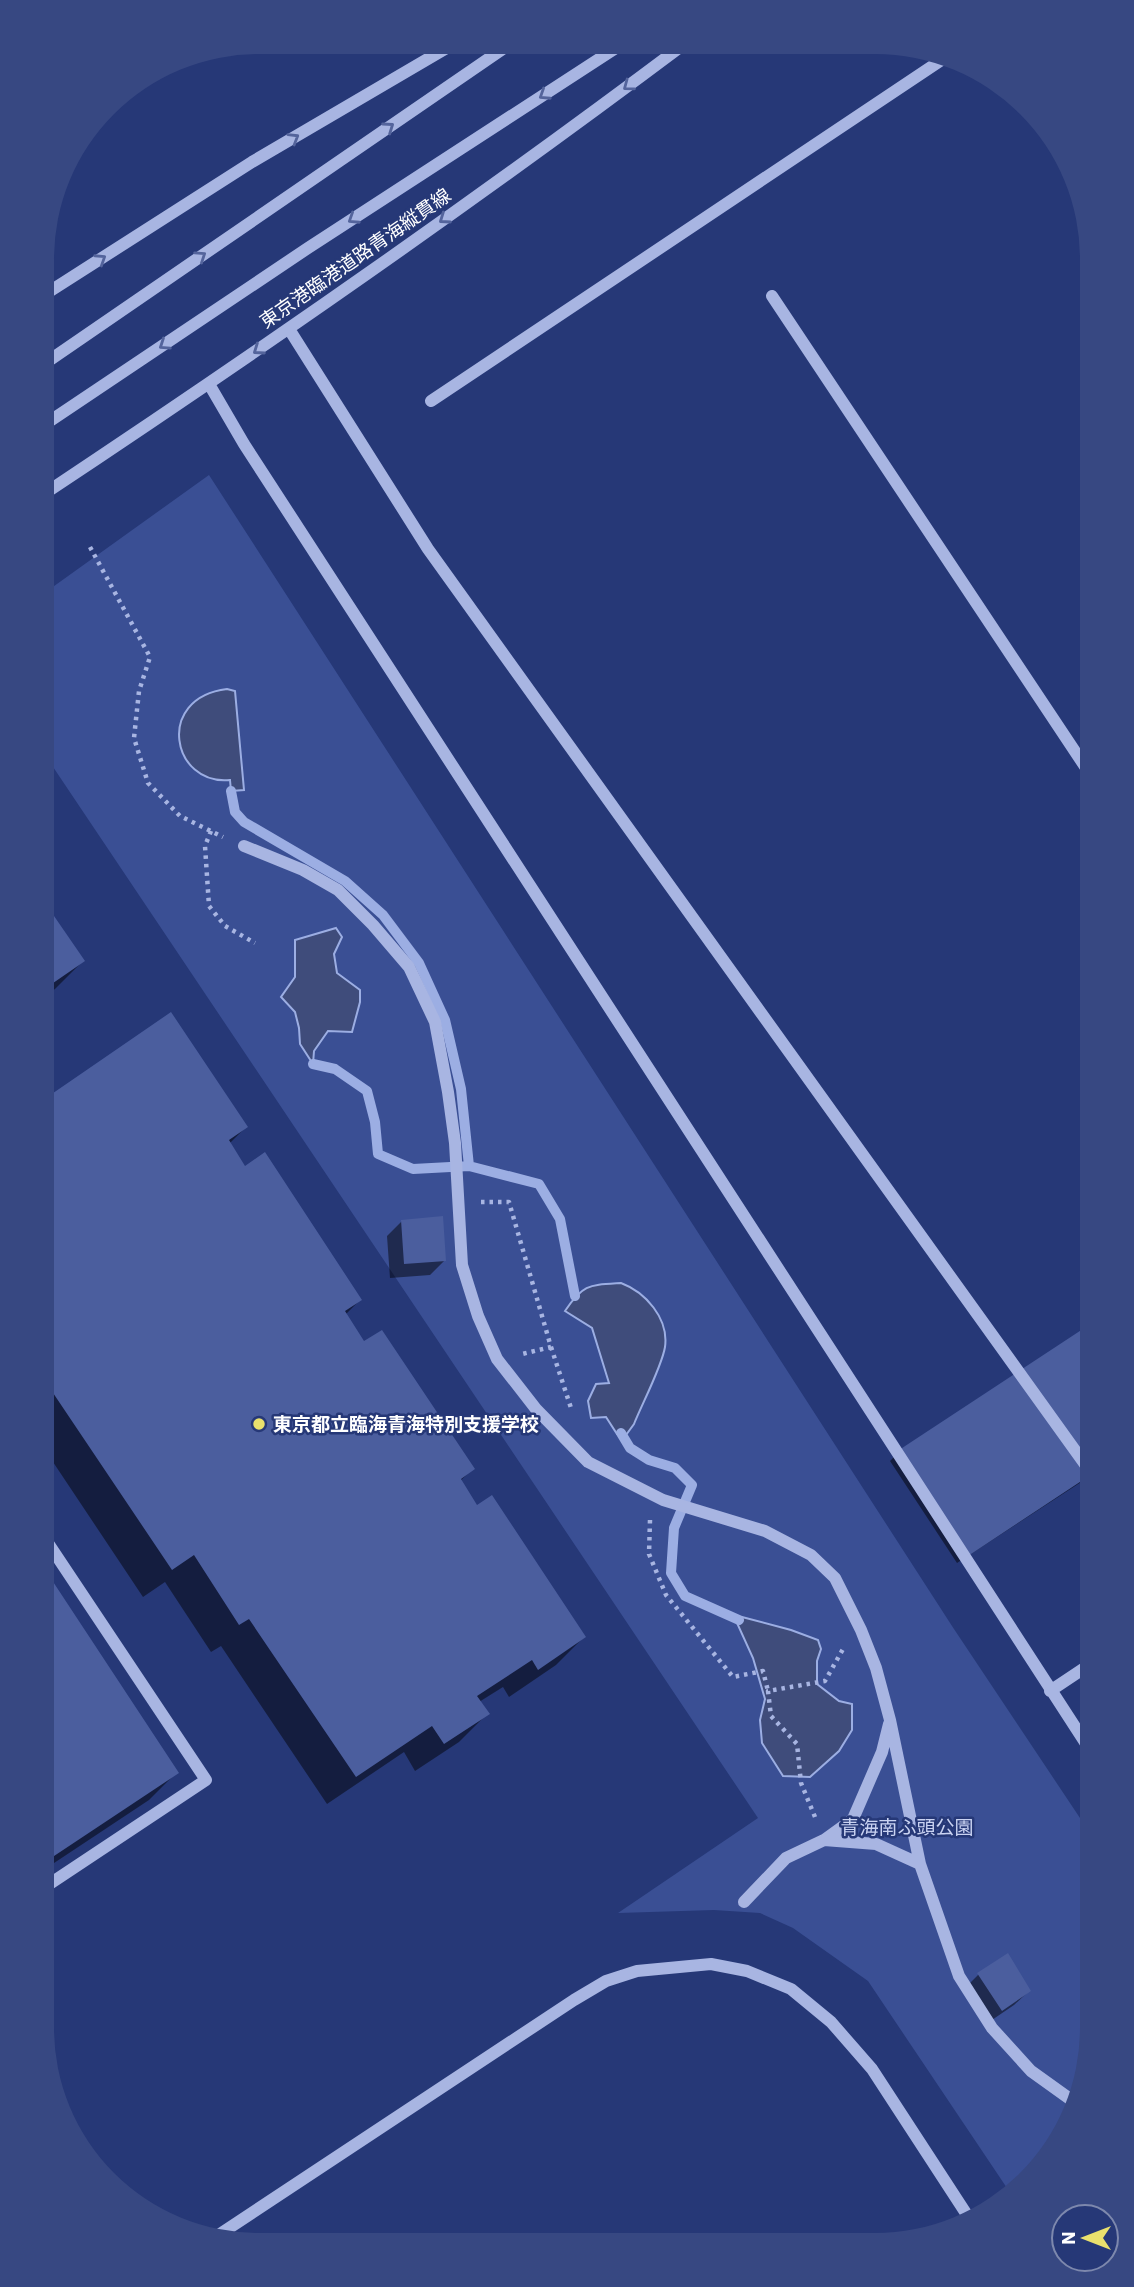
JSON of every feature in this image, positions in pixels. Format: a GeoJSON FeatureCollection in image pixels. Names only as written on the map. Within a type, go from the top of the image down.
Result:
{"type":"FeatureCollection","features":[{"type":"Feature","properties":{"kind":"street"},"geometry":{"type":"LineString","coordinates":[[55,288],[252,162],[436,54]]}},
{"type":"Feature","properties":{"kind":"street"},"geometry":{"type":"LineString","coordinates":[[55,356],[495,54]]}},
{"type":"Feature","properties":{"kind":"street"},"geometry":{"type":"LineString","coordinates":[[55,418],[308,248],[607,54]]}},
{"type":"Feature","properties":{"kind":"street","name":"東京港臨港道路青海縦貫線"},"geometry":{"type":"LineString","coordinates":[[55,487],[289,329],[569,130],[671,54]]}},
{"type":"Feature","properties":{"kind":"street"},"geometry":{"type":"LineString","coordinates":[[431,401],[936,64]]}},
{"type":"Feature","properties":{"kind":"street"},"geometry":{"type":"LineString","coordinates":[[772,296],[1080,758]]}},
{"type":"Feature","properties":{"kind":"street"},"geometry":{"type":"LineString","coordinates":[[289,329],[428,549],[1079,1456]]}},
{"type":"Feature","properties":{"kind":"street"},"geometry":{"type":"LineString","coordinates":[[209,384],[244,444],[1079,1734]]}},
{"type":"Feature","properties":{"kind":"street"},"geometry":{"type":"LineString","coordinates":[[244,846],[303,870],[338,890],[409,967],[435,1022],[455,1143],[462,1265],[478,1316],[497,1359],[536,1409],[588,1462],[663,1500],[765,1531],[811,1555],[835,1578],[871,1655],[890,1720],[920,1864],[959,1976],[992,2028],[1031,2071],[1067,2097]]}},
{"type":"Feature","properties":{"kind":"street"},"geometry":{"type":"LineString","coordinates":[[54,1551],[206,1780],[54,1881]]}},
{"type":"Feature","properties":{"kind":"street"},"geometry":{"type":"LineString","coordinates":[[1050,1691],[1079,1672]]}},
{"type":"Feature","properties":{"kind":"street"},"geometry":{"type":"LineString","coordinates":[[744,1902],[786,1858],[824,1840],[853,1819],[882,1752],[890,1720]]}},
{"type":"Feature","properties":{"kind":"street"},"geometry":{"type":"LineString","coordinates":[[824,1840],[876,1844],[920,1864]]}},
{"type":"Feature","properties":{"kind":"street"},"geometry":{"type":"LineString","coordinates":[[226,2230],[562,2007],[606,1981],[637,1971],[711,1964],[747,1970],[791,1989],[831,2022],[872,2069],[965,2211]]}},
{"type":"Feature","properties":{"kind":"path"},"geometry":{"type":"LineString","coordinates":[[90,547],[150,657],[139,691],[134,738],[148,783],[180,816],[244,846]]}},
{"type":"Feature","properties":{"kind":"path"},"geometry":{"type":"LineString","coordinates":[[211,831],[205,846],[209,906],[225,926],[256,943]]}},
{"type":"Feature","properties":{"kind":"path"},"geometry":{"type":"LineString","coordinates":[[458,1202],[509,1202],[551,1347],[497,1359]]}},
{"type":"Feature","properties":{"kind":"path"},"geometry":{"type":"LineString","coordinates":[[650,1493],[649,1554],[666,1595],[733,1677],[764,1671],[771,1716],[797,1744],[801,1783],[824,1840]]}},
{"type":"Feature","properties":{"kind":"path"},"geometry":{"type":"LineString","coordinates":[[768,1691],[825,1681]]}},
{"type":"Feature","properties":{"kind":"green space","name":"青海南ふ頭公園"},"geometry":{"type":"Polygon","coordinates":[[[209,475],[952,1626],[1079,1817],[1079,2041],[1076,2068],[1064,2106],[1052,2130],[1037,2153],[1005,2186],[868,1981],[793,1928],[760,1913],[714,1910],[618,1913],[758,1818],[55,769],[55,586],[209,475]]]}},
{"type":"Feature","properties":{"kind":"shaded area"},"geometry":{"type":"Polygon","coordinates":[[[227,689],[235,691],[244,790],[231,791],[230,780],[210,778],[195,770],[184,756],[179,740],[181,723],[189,708],[204,696],[227,689]]]}},
{"type":"Feature","properties":{"kind":"shaded area"},"geometry":{"type":"Polygon","coordinates":[[[336,928],[342,937],[334,954],[337,973],[360,990],[360,1002],[352,1032],[328,1031],[314,1051],[313,1064],[300,1044],[295,1012],[281,997],[295,977],[295,940],[336,928]]]}},
{"type":"Feature","properties":{"kind":"shaded area"},"geometry":{"type":"Polygon","coordinates":[[[621,1283],[639,1293],[654,1308],[665,1336],[665,1347],[656,1374],[634,1424],[626,1435],[617,1434],[606,1417],[591,1418],[588,1401],[596,1384],[609,1383],[592,1328],[565,1311],[582,1291],[588,1288],[621,1283]]]}},
{"type":"Feature","properties":{"kind":"shaded area"},"geometry":{"type":"Polygon","coordinates":[[[742,1617],[818,1640],[821,1649],[817,1661],[817,1684],[839,1701],[852,1704],[852,1730],[839,1751],[810,1777],[783,1776],[762,1743],[760,1720],[765,1699],[753,1658],[737,1623],[742,1617]]]}},
{"type":"Feature","properties":{"kind":"building"},"geometry":{"type":"Polygon","coordinates":[[[55,917],[85,961],[55,982],[55,917]]]}},
{"type":"Feature","properties":{"kind":"building","name":"東京都立臨海青海特別支援学校"},"geometry":{"type":"Polygon","coordinates":[[[171,1012],[248,1127],[229,1140],[245,1166],[265,1152],[362,1300],[345,1311],[364,1341],[382,1330],[475,1469],[461,1479],[477,1505],[492,1495],[586,1637],[538,1670],[532,1660],[477,1696],[490,1714],[444,1744],[432,1726],[356,1777],[249,1619],[239,1625],[194,1555],[172,1570],[54,1395],[55,1092],[171,1012]]]}},
{"type":"Feature","properties":{"kind":"building"},"geometry":{"type":"Polygon","coordinates":[[[443,1216],[446,1261],[404,1264],[401,1220],[443,1216]]]}},
{"type":"Feature","properties":{"kind":"building"},"geometry":{"type":"Polygon","coordinates":[[[1079,1331],[1079,1482],[965,1558],[896,1452],[1079,1331]]]}},
{"type":"Feature","properties":{"kind":"building"},"geometry":{"type":"Polygon","coordinates":[[[54,1584],[179,1773],[54,1856],[54,1584]]]}},
{"type":"Feature","properties":{"kind":"building"},"geometry":{"type":"Polygon","coordinates":[[[1008,1953],[1031,1991],[1002,2011],[977,1973],[1008,1953]]]}},
{"type":"Feature","properties":{"kind":"waterway"},"geometry":{"type":"LineString","coordinates":[[231,791],[235,812],[244,822],[345,881],[383,915],[419,963],[445,1020],[461,1089],[469,1166]]}},
{"type":"Feature","properties":{"kind":"waterway"},"geometry":{"type":"LineString","coordinates":[[313,1064],[335,1069],[367,1091],[375,1122],[378,1154],[413,1169],[469,1166],[539,1184],[560,1219],[575,1296]]}},
{"type":"Feature","properties":{"kind":"waterway"},"geometry":{"type":"LineString","coordinates":[[621,1433],[630,1448],[649,1460],[675,1468],[692,1485],[674,1528],[671,1573],[685,1596],[739,1620]]}},
{"type":"Feature","properties":{"kind":"place","name":"東京都立臨海青海特別支援学校"},"geometry":{"type":"Point","coordinates":[259,1424]}}]}
